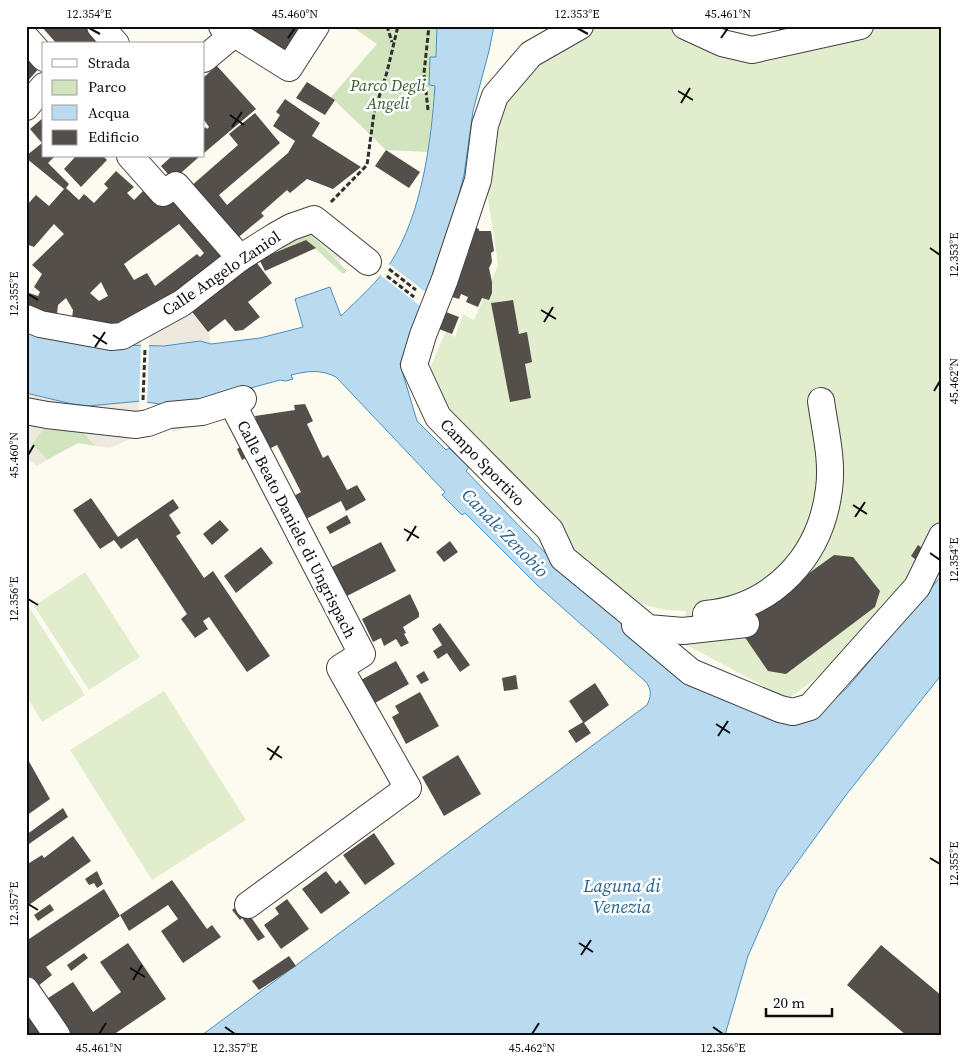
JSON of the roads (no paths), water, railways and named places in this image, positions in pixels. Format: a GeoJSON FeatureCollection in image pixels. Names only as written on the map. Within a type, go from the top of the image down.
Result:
{"type":"FeatureCollection","features":[{"type":"Feature","properties":{"kind":"street"},"geometry":{"type":"LineString","coordinates":[[205,58],[228,30],[289,68],[316,26]]}},
{"type":"Feature","properties":{"kind":"street","name":"Campo Sportivo"},"geometry":{"type":"LineString","coordinates":[[580,26],[531,54],[495,96],[485,125],[478,180],[427,301],[422,335],[414,365],[438,417],[550,530],[563,558],[648,628],[683,631],[746,624]]}},
{"type":"Feature","properties":{"kind":"street"},"geometry":{"type":"LineString","coordinates":[[685,26],[722,43],[752,50],[860,26]]}},
{"type":"Feature","properties":{"kind":"street"},"geometry":{"type":"LineString","coordinates":[[26,38],[42,56]]}},
{"type":"Feature","properties":{"kind":"street"},"geometry":{"type":"LineString","coordinates":[[26,107],[42,88]]}},
{"type":"Feature","properties":{"kind":"street"},"geometry":{"type":"LineString","coordinates":[[132,158],[163,193],[176,185],[240,258]]}},
{"type":"Feature","properties":{"kind":"street","name":"Calle Angelo Zaniol"},"geometry":{"type":"LineString","coordinates":[[26,318],[40,324],[111,338],[138,329],[182,303],[240,258],[292,227],[314,219],[379,268]]}},
{"type":"Feature","properties":{"kind":"street"},"geometry":{"type":"LineString","coordinates":[[422,335],[416,333],[405,365],[421,420],[445,444],[450,446],[471,468],[472,472],[559,562],[691,672],[780,710],[793,712],[810,707],[917,587],[942,536]]}},
{"type":"Feature","properties":{"kind":"street","name":"Calle Beato Daniele di Ungrispach"},"geometry":{"type":"LineString","coordinates":[[26,411],[85,420],[142,415],[169,415],[238,401],[362,654],[340,668],[408,788],[248,905]]}},
{"type":"Feature","properties":{"kind":"street"},"geometry":{"type":"LineString","coordinates":[[628,612],[685,616],[721,613],[766,594],[794,571],[804,559],[820,528],[829,489],[830,470],[821,401]]}},
{"type":"Feature","properties":{"kind":"street"},"geometry":{"type":"LineString","coordinates":[[26,990],[57,1035]]}},
{"type":"Feature","properties":{"kind":"water","name":"Laguna di Venezia"},"geometry":{"type":"Polygon","coordinates":[[[437,26],[494,26],[473,111],[464,175],[457,202],[421,309],[400,364],[417,421],[446,450],[449,448],[469,467],[466,471],[556,564],[681,669],[812,719],[847,688],[942,575],[942,674],[846,795],[777,890],[748,956],[725,1035],[202,1035],[647,705],[649,699],[650,691],[646,682],[537,585],[465,513],[462,515],[442,495],[445,492],[336,377],[330,374],[303,372],[291,375],[293,379],[286,381],[280,380],[229,394],[172,406],[141,401],[88,406],[26,393],[26,323],[125,345],[164,346],[200,341],[211,344],[260,338],[303,327],[295,299],[330,287],[341,316],[368,290],[386,269],[402,243],[410,222],[423,177],[431,131],[435,86],[429,85],[430,57],[436,57],[437,26]]]}},
{"type":"Feature","properties":{"kind":"park label","name":"Parco Degli Angeli"},"geometry":{"type":"Point","coordinates":[388,94]}},
{"type":"Feature","properties":{"kind":"water label","name":"Canale Zenobio"},"geometry":{"type":"Point","coordinates":[505,533]}}]}
